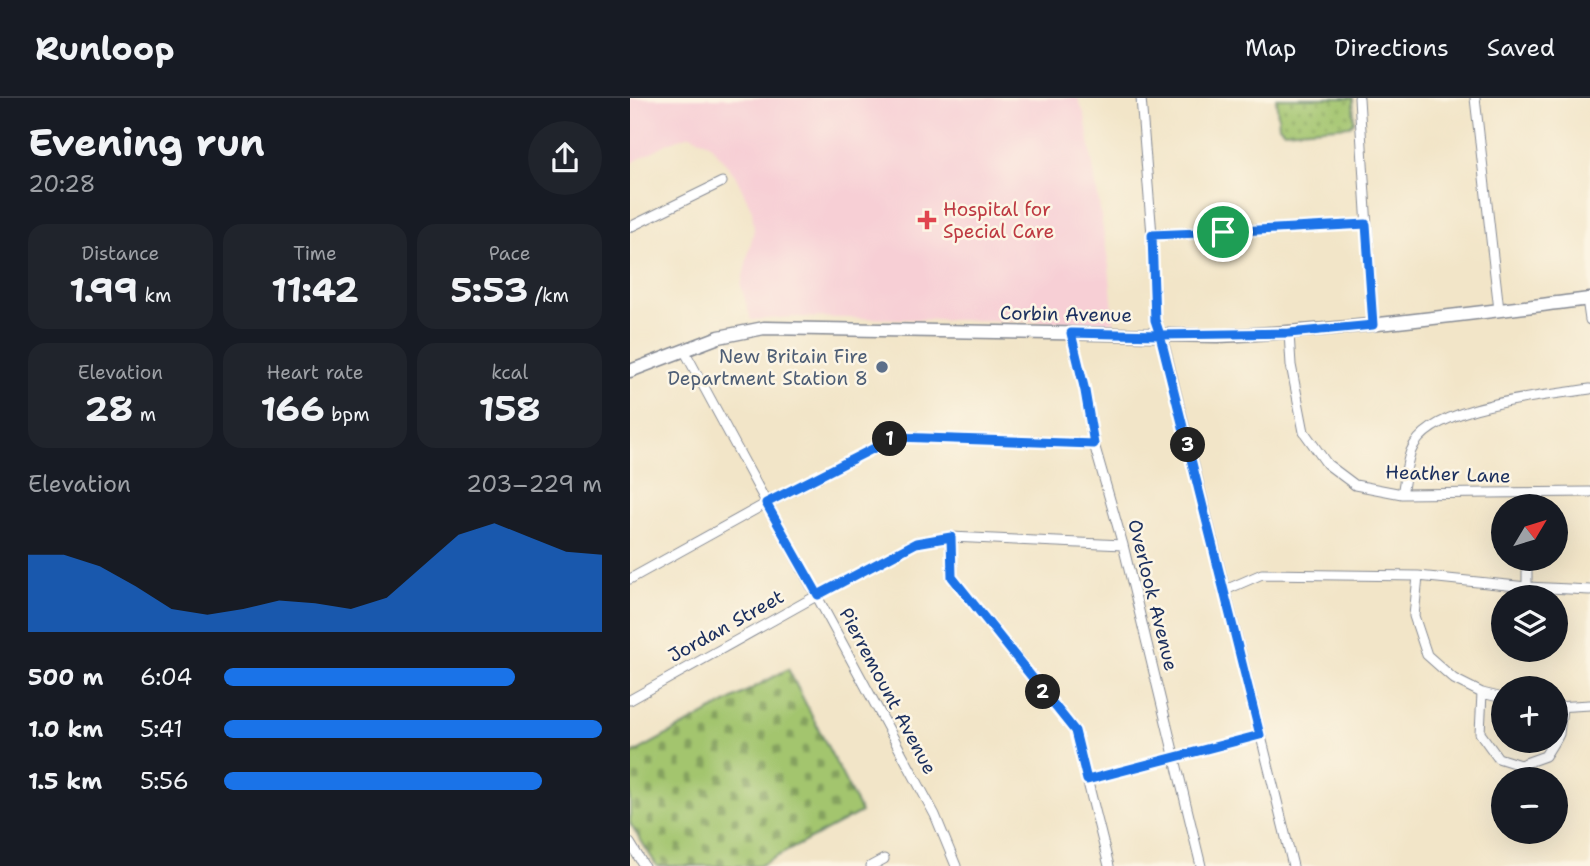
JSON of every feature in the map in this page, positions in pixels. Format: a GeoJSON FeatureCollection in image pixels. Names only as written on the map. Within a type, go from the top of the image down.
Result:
{"type":"FeatureCollection","features":[{"type":"Feature","properties":{"kind":"main road","name":"Corbin Avenue"},"geometry":{"type":"LineString","coordinates":[[630,371],[732,334],[764,328],[1160,335],[1289,333],[1589,299]]}},
{"type":"Feature","properties":{"kind":"street"},"geometry":{"type":"LineString","coordinates":[[1141,98],[1152,235],[1155,320],[1293,866]]}},
{"type":"Feature","properties":{"kind":"street"},"geometry":{"type":"LineString","coordinates":[[1359,98],[1373,325]]}},
{"type":"Feature","properties":{"kind":"street"},"geometry":{"type":"LineString","coordinates":[[1475,98],[1499,310]]}},
{"type":"Feature","properties":{"kind":"street"},"geometry":{"type":"LineString","coordinates":[[630,227],[722,182]]}},
{"type":"Feature","properties":{"kind":"street"},"geometry":{"type":"LineString","coordinates":[[1152,235],[1366,224]]}},
{"type":"Feature","properties":{"kind":"street"},"geometry":{"type":"LineString","coordinates":[[1589,299],[1590,320]]}},
{"type":"Feature","properties":{"kind":"street","name":"Overlook Avenue"},"geometry":{"type":"LineString","coordinates":[[1071,333],[1094,444],[1123,545],[1201,866]]}},
{"type":"Feature","properties":{"kind":"street","name":"Heather Lane"},"geometry":{"type":"LineString","coordinates":[[1289,333],[1291,365],[1304,432],[1326,464],[1356,485],[1402,494],[1491,494]]}},
{"type":"Feature","properties":{"kind":"street","name":"Pierremount Avenue"},"geometry":{"type":"LineString","coordinates":[[684,350],[935,815],[956,866]]}},
{"type":"Feature","properties":{"kind":"street"},"geometry":{"type":"LineString","coordinates":[[1402,494],[1412,450],[1425,432],[1444,421],[1478,407],[1590,389]]}},
{"type":"Feature","properties":{"kind":"street"},"geometry":{"type":"LineString","coordinates":[[630,579],[766,503],[896,437],[1094,444]]}},
{"type":"Feature","properties":{"kind":"street","name":"Heather Lane"},"geometry":{"type":"LineString","coordinates":[[1528,494],[1590,492]]}},
{"type":"Feature","properties":{"kind":"street"},"geometry":{"type":"LineString","coordinates":[[951,537],[952,577],[1075,731],[1109,866]]}},
{"type":"Feature","properties":{"kind":"street","name":"Jordan Street"},"geometry":{"type":"LineString","coordinates":[[630,700],[916,543],[951,537],[1123,545]]}},
{"type":"Feature","properties":{"kind":"street"},"geometry":{"type":"LineString","coordinates":[[1223,591],[1262,574],[1418,576],[1507,585]]}},
{"type":"Feature","properties":{"kind":"street"},"geometry":{"type":"LineString","coordinates":[[1418,576],[1414,616],[1427,655],[1454,679],[1491,695]]}},
{"type":"Feature","properties":{"kind":"street"},"geometry":{"type":"LineString","coordinates":[[1568,589],[1590,590]]}},
{"type":"Feature","properties":{"kind":"street"},"geometry":{"type":"LineString","coordinates":[[1482,693],[1480,733],[1491,749]]}},
{"type":"Feature","properties":{"kind":"street"},"geometry":{"type":"LineString","coordinates":[[1568,706],[1590,705]]}},
{"type":"Feature","properties":{"kind":"street"},"geometry":{"type":"LineString","coordinates":[[1087,780],[1260,735]]}},
{"type":"Feature","properties":{"kind":"street"},"geometry":{"type":"LineString","coordinates":[[1494,753],[1497,758],[1520,765],[1547,753]]}},
{"type":"Feature","properties":{"kind":"street"},"geometry":{"type":"LineString","coordinates":[[630,844],[644,866]]}},
{"type":"Feature","properties":{"kind":"street"},"geometry":{"type":"LineString","coordinates":[[871,866],[884,859]]}},
{"type":"Feature","properties":{"kind":"shaded area","name":"Hospital for Special Care"},"geometry":{"type":"Polygon","coordinates":[[[630,98],[1078,98],[1085,116],[1109,266],[1114,323],[793,317],[751,320],[741,286],[754,229],[752,210],[735,175],[709,143],[690,135],[668,143],[630,164],[630,98]]]}},
{"type":"Feature","properties":{"kind":"green space"},"geometry":{"type":"Polygon","coordinates":[[[1276,98],[1353,98],[1354,122],[1350,126],[1284,131],[1279,126],[1276,98]]]}},
{"type":"Feature","properties":{"kind":"green space"},"geometry":{"type":"Polygon","coordinates":[[[788,669],[861,812],[759,866],[657,866],[630,823],[630,755],[788,669]]]}},
{"type":"Feature","properties":{"kind":"place","name":"Hospital for Special Care"},"geometry":{"type":"Point","coordinates":[927,220]}},
{"type":"Feature","properties":{"kind":"place","name":"New Britain Fire Department Station 8"},"geometry":{"type":"Point","coordinates":[882,367]}},
{"type":"Feature","properties":{"kind":"route"},"geometry":{"type":"LineString","coordinates":[[1223,232],[1152,235],[1155,320],[1160,335],[1071,333],[1094,444],[896,437],[766,503],[818,595],[916,543],[951,537],[952,577],[1075,731],[1087,780],[1260,735],[1160,335],[1289,333],[1373,325],[1366,224],[1223,232]]}}]}
